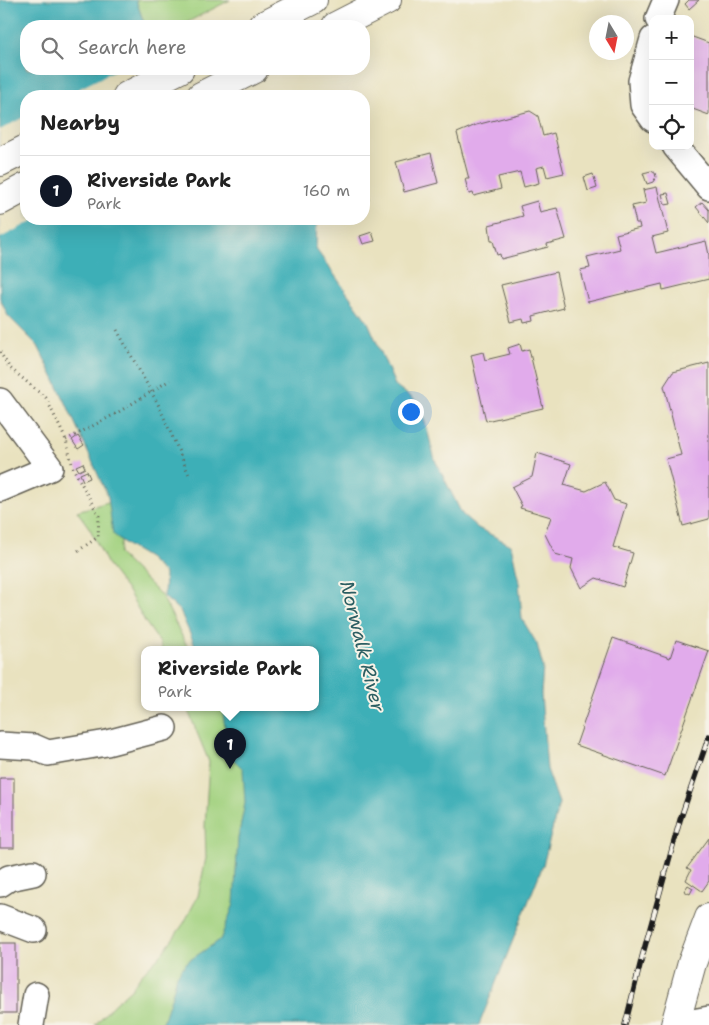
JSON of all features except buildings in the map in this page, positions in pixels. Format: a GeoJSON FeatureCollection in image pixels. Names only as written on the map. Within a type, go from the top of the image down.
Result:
{"type":"FeatureCollection","features":[{"type":"Feature","properties":{"kind":"main road"},"geometry":{"type":"LineString","coordinates":[[274,20],[313,0]]}},
{"type":"Feature","properties":{"kind":"main road"},"geometry":{"type":"LineString","coordinates":[[348,20],[386,0]]}},
{"type":"Feature","properties":{"kind":"main road"},"geometry":{"type":"LineString","coordinates":[[139,90],[168,75]]}},
{"type":"Feature","properties":{"kind":"main road"},"geometry":{"type":"LineString","coordinates":[[213,90],[242,75]]}},
{"type":"Feature","properties":{"kind":"main road"},"geometry":{"type":"LineString","coordinates":[[0,162],[20,151]]}},
{"type":"Feature","properties":{"kind":"main road"},"geometry":{"type":"LineString","coordinates":[[0,200],[20,190]]}},
{"type":"Feature","properties":{"kind":"main road"},"geometry":{"type":"LineString","coordinates":[[676,1025],[692,963],[709,918]]}},
{"type":"Feature","properties":{"kind":"street"},"geometry":{"type":"LineString","coordinates":[[660,15],[666,0]]}},
{"type":"Feature","properties":{"kind":"street"},"geometry":{"type":"LineString","coordinates":[[649,53],[641,81],[643,105],[649,113]]}},
{"type":"Feature","properties":{"kind":"street"},"geometry":{"type":"LineString","coordinates":[[678,150],[709,187]]}},
{"type":"Feature","properties":{"kind":"street"},"geometry":{"type":"LineString","coordinates":[[0,401],[9,428],[50,468],[0,489]]}},
{"type":"Feature","properties":{"kind":"street"},"geometry":{"type":"LineString","coordinates":[[0,745],[34,746],[48,753],[107,743],[164,728]]}},
{"type":"Feature","properties":{"kind":"street"},"geometry":{"type":"LineString","coordinates":[[0,884],[9,878],[33,873]]}},
{"type":"Feature","properties":{"kind":"street"},"geometry":{"type":"LineString","coordinates":[[0,916],[34,930]]}},
{"type":"Feature","properties":{"kind":"street"},"geometry":{"type":"LineString","coordinates":[[31,1025],[36,995]]}},
{"type":"Feature","properties":{"kind":"street"},"geometry":{"type":"LineString","coordinates":[[676,1025],[709,1018]]}},
{"type":"Feature","properties":{"kind":"path"},"geometry":{"type":"LineString","coordinates":[[117,330],[158,404],[190,477]]}},
{"type":"Feature","properties":{"kind":"path"},"geometry":{"type":"LineString","coordinates":[[0,352],[9,367],[46,398],[66,440],[73,468],[99,516],[98,537],[75,554]]}},
{"type":"Feature","properties":{"kind":"path"},"geometry":{"type":"LineString","coordinates":[[66,440],[117,413],[170,380]]}},
{"type":"Feature","properties":{"kind":"green space"},"geometry":{"type":"Polygon","coordinates":[[[136,0],[230,0],[192,20],[143,20],[136,0]]]}},
{"type":"Feature","properties":{"kind":"green space"},"geometry":{"type":"Polygon","coordinates":[[[115,500],[123,527],[119,554],[162,596],[187,646],[161,646],[129,593],[109,567],[90,529],[77,511],[115,500]]]}},
{"type":"Feature","properties":{"kind":"green space"},"geometry":{"type":"Polygon","coordinates":[[[188,711],[231,711],[252,777],[229,955],[183,1025],[95,1025],[131,989],[141,975],[163,952],[184,923],[198,896],[206,858],[205,826],[209,762],[188,711]]]}},
{"type":"Feature","properties":{"kind":"water","name":"Norwalk River"},"geometry":{"type":"Polygon","coordinates":[[[0,0],[136,0],[143,20],[20,20],[20,75],[206,75],[233,90],[20,90],[20,225],[317,225],[316,249],[368,322],[395,385],[417,402],[426,425],[435,460],[462,514],[478,528],[511,545],[519,582],[522,619],[537,644],[543,667],[541,694],[547,769],[559,803],[543,865],[479,1025],[162,1025],[177,975],[187,962],[220,940],[234,904],[238,838],[245,803],[243,769],[221,748],[225,727],[222,711],[319,711],[319,646],[195,646],[180,611],[164,597],[165,574],[148,558],[113,534],[108,497],[66,403],[38,346],[8,316],[0,298],[0,0]]]}},
{"type":"Feature","properties":{"kind":"pier"},"geometry":{"type":"Polygon","coordinates":[[[106,75],[211,75],[235,90],[77,90],[106,75]]]}},
{"type":"Feature","properties":{"kind":"pier"},"geometry":{"type":"Polygon","coordinates":[[[20,119],[20,225],[25,225],[0,238],[0,130],[20,119]]]}},
{"type":"Feature","properties":{"kind":"railway"},"geometry":{"type":"LineString","coordinates":[[625,1025],[680,820],[709,736]]}},
{"type":"Feature","properties":{"kind":"place","name":"Riverside Park"},"geometry":{"type":"Point","coordinates":[230,769]}}]}
